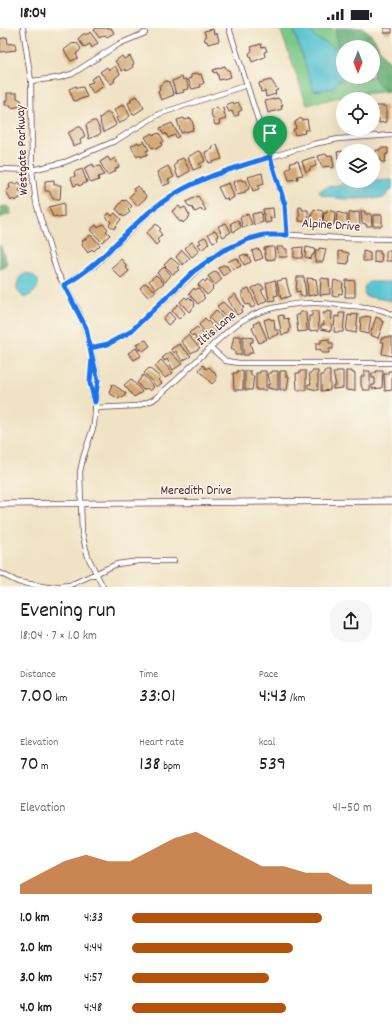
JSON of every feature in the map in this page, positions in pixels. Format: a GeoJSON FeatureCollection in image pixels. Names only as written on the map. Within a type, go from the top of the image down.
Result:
{"type":"FeatureCollection","features":[{"type":"Feature","properties":{"kind":"street","name":"Westgate Parkway"},"geometry":{"type":"LineString","coordinates":[[23,28],[31,81],[32,170],[36,203],[42,228],[57,272],[86,328],[98,380],[94,425],[80,472],[82,533],[88,557],[98,573],[104,587]]}},
{"type":"Feature","properties":{"kind":"street"},"geometry":{"type":"LineString","coordinates":[[229,28],[285,205],[287,235]]}},
{"type":"Feature","properties":{"kind":"street"},"geometry":{"type":"LineString","coordinates":[[31,81],[58,78],[72,74],[119,44],[145,33]]}},
{"type":"Feature","properties":{"kind":"street"},"geometry":{"type":"LineString","coordinates":[[0,169],[32,170],[65,162],[114,141],[159,114],[247,85]]}},
{"type":"Feature","properties":{"kind":"street"},"geometry":{"type":"LineString","coordinates":[[64,285],[94,266],[142,218],[176,194],[216,174],[314,144],[338,139],[392,135]]}},
{"type":"Feature","properties":{"kind":"street","name":"Alpine Drive"},"geometry":{"type":"LineString","coordinates":[[90,348],[108,344],[130,332],[194,271],[222,251],[249,239],[264,235],[287,235],[392,239]]}},
{"type":"Feature","properties":{"kind":"street","name":"Iltis Lane"},"geometry":{"type":"LineString","coordinates":[[95,408],[126,408],[146,404],[161,394],[233,327],[255,315],[283,306],[333,304],[376,309],[392,315]]}},
{"type":"Feature","properties":{"kind":"street"},"geometry":{"type":"LineString","coordinates":[[211,348],[226,361],[239,363],[392,363]]}},
{"type":"Feature","properties":{"kind":"street","name":"Westgate Parkway"},"geometry":{"type":"LineString","coordinates":[[92,358],[90,383],[95,402]]}},
{"type":"Feature","properties":{"kind":"street","name":"Meredith Drive"},"geometry":{"type":"LineString","coordinates":[[0,504],[392,501]]}},
{"type":"Feature","properties":{"kind":"street"},"geometry":{"type":"LineString","coordinates":[[0,573],[18,582],[49,587],[70,585],[117,564],[139,561],[174,561]]}},
{"type":"Feature","properties":{"kind":"green space"},"geometry":{"type":"Polygon","coordinates":[[[280,28],[332,28],[345,40],[336,40],[336,84],[380,84],[380,76],[392,91],[336,92],[336,98],[307,105],[280,28]]]}},
{"type":"Feature","properties":{"kind":"green space"},"geometry":{"type":"Polygon","coordinates":[[[336,28],[361,28],[366,30],[375,40],[337,40],[336,28]]]}},
{"type":"Feature","properties":{"kind":"green space"},"geometry":{"type":"Polygon","coordinates":[[[380,50],[387,60],[392,63],[392,93],[379,85],[380,50]]]}},
{"type":"Feature","properties":{"kind":"green space"},"geometry":{"type":"Polygon","coordinates":[[[8,206],[11,209],[10,214],[0,218],[0,207],[8,206]]]}},
{"type":"Feature","properties":{"kind":"green space"},"geometry":{"type":"Polygon","coordinates":[[[0,245],[7,263],[5,267],[0,269],[0,245]]]}},
{"type":"Feature","properties":{"kind":"water"},"geometry":{"type":"Polygon","coordinates":[[[293,28],[309,28],[316,38],[329,44],[336,50],[336,84],[334,88],[314,91],[293,28]]]}},
{"type":"Feature","properties":{"kind":"water"},"geometry":{"type":"Polygon","coordinates":[[[392,180],[392,190],[389,191],[384,198],[343,199],[322,195],[319,192],[336,185],[336,188],[380,188],[380,181],[392,180]]]}},
{"type":"Feature","properties":{"kind":"water"},"geometry":{"type":"Polygon","coordinates":[[[26,273],[36,278],[38,285],[33,293],[24,298],[17,290],[17,287],[21,276],[26,273]]]}},
{"type":"Feature","properties":{"kind":"water"},"geometry":{"type":"Polygon","coordinates":[[[369,282],[392,282],[392,301],[365,296],[364,287],[369,282]]]}},
{"type":"Feature","properties":{"kind":"building"},"geometry":{"type":"Polygon","coordinates":[[[96,28],[111,28],[114,33],[107,37],[105,35],[99,38],[94,30],[96,28]]]}},
{"type":"Feature","properties":{"kind":"building"},"geometry":{"type":"Polygon","coordinates":[[[384,28],[392,28],[392,33],[384,33],[384,28]]]}},
{"type":"Feature","properties":{"kind":"building"},"geometry":{"type":"Polygon","coordinates":[[[213,29],[214,34],[217,33],[219,41],[208,44],[204,38],[206,37],[204,31],[213,29]]]}},
{"type":"Feature","properties":{"kind":"building"},"geometry":{"type":"Polygon","coordinates":[[[90,32],[98,43],[92,48],[90,44],[84,47],[78,39],[83,34],[88,34],[90,32]]]}},
{"type":"Feature","properties":{"kind":"building"},"geometry":{"type":"Polygon","coordinates":[[[7,37],[8,44],[15,43],[16,50],[0,52],[0,39],[7,37]]]}},
{"type":"Feature","properties":{"kind":"building"},"geometry":{"type":"Polygon","coordinates":[[[73,43],[77,43],[81,49],[76,54],[78,58],[71,61],[64,50],[73,43]]]}},
{"type":"Feature","properties":{"kind":"building"},"geometry":{"type":"Polygon","coordinates":[[[261,44],[262,47],[265,46],[267,51],[264,52],[265,57],[252,62],[249,54],[252,50],[251,47],[261,44]]]}},
{"type":"Feature","properties":{"kind":"building"},"geometry":{"type":"Polygon","coordinates":[[[122,56],[124,59],[130,56],[134,64],[132,65],[133,67],[126,71],[125,69],[122,71],[115,61],[122,56]]]}},
{"type":"Feature","properties":{"kind":"building"},"geometry":{"type":"Polygon","coordinates":[[[115,66],[120,74],[111,84],[100,72],[107,67],[109,70],[115,66]]]}},
{"type":"Feature","properties":{"kind":"building"},"geometry":{"type":"Polygon","coordinates":[[[225,66],[227,70],[229,70],[231,77],[219,80],[217,72],[214,73],[213,70],[225,66]]]}},
{"type":"Feature","properties":{"kind":"building"},"geometry":{"type":"Polygon","coordinates":[[[198,73],[199,75],[201,74],[204,83],[200,85],[201,87],[192,89],[188,79],[191,78],[191,75],[198,73]]]}},
{"type":"Feature","properties":{"kind":"building"},"geometry":{"type":"Polygon","coordinates":[[[98,75],[104,86],[93,93],[87,84],[93,82],[91,79],[98,75]]]}},
{"type":"Feature","properties":{"kind":"building"},"geometry":{"type":"Polygon","coordinates":[[[182,77],[183,80],[186,79],[189,89],[183,90],[184,92],[176,94],[172,81],[182,77]]]}},
{"type":"Feature","properties":{"kind":"building"},"geometry":{"type":"Polygon","coordinates":[[[271,80],[278,90],[275,91],[276,94],[266,97],[265,91],[261,92],[259,83],[271,80]]]}},
{"type":"Feature","properties":{"kind":"building"},"geometry":{"type":"Polygon","coordinates":[[[166,81],[169,82],[174,95],[161,100],[158,92],[160,90],[159,86],[166,81]]]}},
{"type":"Feature","properties":{"kind":"building"},"geometry":{"type":"Polygon","coordinates":[[[76,86],[77,88],[83,87],[87,97],[74,101],[69,89],[76,86]]]}},
{"type":"Feature","properties":{"kind":"building"},"geometry":{"type":"Polygon","coordinates":[[[7,93],[17,93],[17,98],[21,100],[22,106],[11,108],[11,105],[5,105],[5,101],[7,101],[7,93]]]}},
{"type":"Feature","properties":{"kind":"building"},"geometry":{"type":"Polygon","coordinates":[[[137,96],[144,108],[133,115],[128,103],[132,101],[130,99],[137,96]]]}},
{"type":"Feature","properties":{"kind":"building"},"geometry":{"type":"Polygon","coordinates":[[[278,98],[283,105],[281,106],[282,109],[268,113],[265,101],[278,98]]]}},
{"type":"Feature","properties":{"kind":"building"},"geometry":{"type":"Polygon","coordinates":[[[233,102],[234,104],[238,102],[242,110],[238,112],[239,115],[234,116],[232,111],[229,112],[226,105],[233,102]]]}},
{"type":"Feature","properties":{"kind":"building"},"geometry":{"type":"Polygon","coordinates":[[[124,104],[130,116],[119,124],[116,118],[118,117],[114,110],[124,104]]]}},
{"type":"Feature","properties":{"kind":"building"},"geometry":{"type":"Polygon","coordinates":[[[380,106],[386,106],[386,122],[380,123],[380,106]]]}},
{"type":"Feature","properties":{"kind":"building"},"geometry":{"type":"Polygon","coordinates":[[[217,107],[218,109],[223,108],[226,119],[219,121],[220,124],[215,125],[210,110],[217,107]]]}},
{"type":"Feature","properties":{"kind":"building"},"geometry":{"type":"Polygon","coordinates":[[[106,113],[110,113],[116,124],[104,132],[101,126],[100,118],[106,113]]]}},
{"type":"Feature","properties":{"kind":"building"},"geometry":{"type":"Polygon","coordinates":[[[184,118],[185,120],[191,118],[194,127],[192,128],[193,130],[181,133],[177,120],[184,118]]]}},
{"type":"Feature","properties":{"kind":"building"},"geometry":{"type":"Polygon","coordinates":[[[301,118],[302,120],[307,119],[309,130],[304,130],[305,133],[295,135],[293,129],[296,129],[295,122],[301,118]]]}},
{"type":"Feature","properties":{"kind":"building"},"geometry":{"type":"Polygon","coordinates":[[[96,121],[101,132],[100,134],[89,139],[86,125],[96,121]]]}},
{"type":"Feature","properties":{"kind":"building"},"geometry":{"type":"Polygon","coordinates":[[[172,123],[179,136],[176,138],[175,135],[168,138],[166,133],[164,135],[160,128],[172,123]]]}},
{"type":"Feature","properties":{"kind":"building"},"geometry":{"type":"Polygon","coordinates":[[[78,127],[81,127],[85,136],[80,140],[81,143],[73,146],[68,133],[78,127]]]}},
{"type":"Feature","properties":{"kind":"building"},"geometry":{"type":"Polygon","coordinates":[[[152,133],[153,135],[159,133],[164,141],[161,143],[162,145],[156,149],[154,147],[152,148],[145,137],[152,133]]]}},
{"type":"Feature","properties":{"kind":"building"},"geometry":{"type":"Polygon","coordinates":[[[144,141],[149,150],[146,151],[148,154],[137,157],[131,146],[138,142],[139,144],[144,141]]]}},
{"type":"Feature","properties":{"kind":"building"},"geometry":{"type":"Polygon","coordinates":[[[217,145],[222,159],[209,163],[205,152],[213,149],[212,146],[217,145]]]}},
{"type":"Feature","properties":{"kind":"building"},"geometry":{"type":"Polygon","coordinates":[[[380,148],[388,148],[388,154],[386,154],[385,162],[381,162],[380,148]]]}},
{"type":"Feature","properties":{"kind":"building"},"geometry":{"type":"Polygon","coordinates":[[[198,151],[201,152],[205,161],[199,164],[201,167],[193,170],[188,157],[198,151]]]}},
{"type":"Feature","properties":{"kind":"building"},"geometry":{"type":"Polygon","coordinates":[[[326,154],[327,156],[332,155],[334,167],[322,167],[318,156],[326,154]]]}},
{"type":"Feature","properties":{"kind":"building"},"geometry":{"type":"Polygon","coordinates":[[[108,157],[110,161],[115,158],[119,167],[115,169],[116,171],[107,175],[100,162],[108,157]]]}},
{"type":"Feature","properties":{"kind":"building"},"geometry":{"type":"Polygon","coordinates":[[[314,157],[316,166],[310,168],[310,170],[306,172],[302,161],[314,157]]]}},
{"type":"Feature","properties":{"kind":"building"},"geometry":{"type":"Polygon","coordinates":[[[183,158],[190,171],[178,178],[174,165],[177,163],[176,161],[183,158]]]}},
{"type":"Feature","properties":{"kind":"building"},"geometry":{"type":"Polygon","coordinates":[[[298,161],[303,175],[297,176],[298,179],[289,180],[286,170],[291,166],[290,163],[298,161]]]}},
{"type":"Feature","properties":{"kind":"building"},"geometry":{"type":"Polygon","coordinates":[[[93,164],[94,167],[100,166],[104,175],[98,177],[99,180],[91,183],[84,168],[93,164]]]}},
{"type":"Feature","properties":{"kind":"building"},"geometry":{"type":"Polygon","coordinates":[[[168,166],[174,177],[168,180],[170,183],[163,186],[157,172],[168,166]]]}},
{"type":"Feature","properties":{"kind":"building"},"geometry":{"type":"Polygon","coordinates":[[[82,169],[87,182],[79,186],[78,184],[74,186],[71,178],[75,176],[74,172],[82,169]]]}},
{"type":"Feature","properties":{"kind":"building"},"geometry":{"type":"Polygon","coordinates":[[[262,173],[264,184],[258,186],[259,189],[253,191],[248,177],[262,173]]]}},
{"type":"Feature","properties":{"kind":"building"},"geometry":{"type":"Polygon","coordinates":[[[241,179],[242,181],[246,180],[249,189],[245,191],[245,193],[237,195],[233,182],[241,179]]]}},
{"type":"Feature","properties":{"kind":"building"},"geometry":{"type":"Polygon","coordinates":[[[54,180],[54,185],[61,185],[60,199],[53,199],[49,191],[45,191],[45,181],[54,180]]]}},
{"type":"Feature","properties":{"kind":"building"},"geometry":{"type":"Polygon","coordinates":[[[13,182],[15,185],[19,182],[23,188],[19,190],[23,196],[15,201],[13,199],[11,201],[6,191],[10,188],[9,185],[13,182]]]}},
{"type":"Feature","properties":{"kind":"building"},"geometry":{"type":"Polygon","coordinates":[[[229,183],[234,197],[228,201],[227,198],[224,199],[218,187],[229,183]]]}},
{"type":"Feature","properties":{"kind":"building"},"geometry":{"type":"Polygon","coordinates":[[[138,186],[147,197],[137,206],[129,197],[135,191],[133,189],[138,186]]]}},
{"type":"Feature","properties":{"kind":"building"},"geometry":{"type":"Polygon","coordinates":[[[198,196],[206,210],[202,211],[201,209],[195,212],[186,202],[198,196]]]}},
{"type":"Feature","properties":{"kind":"building"},"geometry":{"type":"Polygon","coordinates":[[[123,200],[126,200],[132,206],[128,210],[130,212],[124,217],[116,209],[123,200]]]}},
{"type":"Feature","properties":{"kind":"building"},"geometry":{"type":"Polygon","coordinates":[[[64,203],[64,217],[53,217],[49,207],[64,203]]]}},
{"type":"Feature","properties":{"kind":"building"},"geometry":{"type":"Polygon","coordinates":[[[179,206],[181,209],[185,207],[190,216],[183,223],[182,221],[180,222],[172,211],[179,206]]]}},
{"type":"Feature","properties":{"kind":"building"},"geometry":{"type":"Polygon","coordinates":[[[299,207],[302,207],[302,210],[308,210],[309,222],[299,221],[299,207]]]}},
{"type":"Feature","properties":{"kind":"building"},"geometry":{"type":"Polygon","coordinates":[[[273,208],[274,218],[270,218],[271,222],[265,223],[263,209],[273,208]]]}},
{"type":"Feature","properties":{"kind":"building"},"geometry":{"type":"Polygon","coordinates":[[[314,209],[323,211],[322,224],[314,223],[314,221],[311,220],[314,209]]]}},
{"type":"Feature","properties":{"kind":"building"},"geometry":{"type":"Polygon","coordinates":[[[327,210],[335,212],[334,225],[326,225],[327,223],[323,222],[324,213],[327,213],[327,210]]]}},
{"type":"Feature","properties":{"kind":"building"},"geometry":{"type":"Polygon","coordinates":[[[361,211],[365,211],[365,214],[371,214],[372,226],[366,226],[366,224],[362,223],[361,211]]]}},
{"type":"Feature","properties":{"kind":"building"},"geometry":{"type":"Polygon","coordinates":[[[261,212],[263,222],[254,225],[252,214],[261,212]]]}},
{"type":"Feature","properties":{"kind":"building"},"geometry":{"type":"Polygon","coordinates":[[[337,212],[347,215],[347,226],[336,224],[337,212]]]}},
{"type":"Feature","properties":{"kind":"building"},"geometry":{"type":"Polygon","coordinates":[[[359,212],[360,226],[349,226],[349,213],[359,212]]]}},
{"type":"Feature","properties":{"kind":"building"},"geometry":{"type":"Polygon","coordinates":[[[109,213],[112,216],[115,213],[121,219],[114,229],[109,225],[111,222],[106,217],[109,213]]]}},
{"type":"Feature","properties":{"kind":"building"},"geometry":{"type":"Polygon","coordinates":[[[248,214],[252,224],[243,228],[240,217],[248,214]]]}},
{"type":"Feature","properties":{"kind":"building"},"geometry":{"type":"Polygon","coordinates":[[[373,215],[382,215],[382,226],[373,226],[373,215]]]}},
{"type":"Feature","properties":{"kind":"building"},"geometry":{"type":"Polygon","coordinates":[[[238,220],[241,227],[233,232],[231,223],[238,220]]]}},
{"type":"Feature","properties":{"kind":"building"},"geometry":{"type":"Polygon","coordinates":[[[226,223],[231,232],[223,237],[218,226],[226,223]]]}},
{"type":"Feature","properties":{"kind":"building"},"geometry":{"type":"Polygon","coordinates":[[[103,224],[108,229],[106,231],[110,235],[102,242],[90,230],[96,225],[98,227],[103,224]]]}},
{"type":"Feature","properties":{"kind":"building"},"geometry":{"type":"Polygon","coordinates":[[[156,224],[161,229],[159,231],[162,235],[157,240],[159,242],[156,245],[146,233],[156,224]]]}},
{"type":"Feature","properties":{"kind":"building"},"geometry":{"type":"Polygon","coordinates":[[[215,230],[219,236],[217,237],[218,240],[213,242],[208,234],[215,230]]]}},
{"type":"Feature","properties":{"kind":"building"},"geometry":{"type":"Polygon","coordinates":[[[91,235],[100,245],[94,251],[92,249],[88,253],[82,245],[82,241],[91,235]]]}},
{"type":"Feature","properties":{"kind":"building"},"geometry":{"type":"Polygon","coordinates":[[[205,237],[209,243],[202,250],[198,244],[201,243],[199,240],[205,237]]]}},
{"type":"Feature","properties":{"kind":"building"},"geometry":{"type":"Polygon","coordinates":[[[192,242],[199,251],[192,257],[185,248],[192,242]]]}},
{"type":"Feature","properties":{"kind":"building"},"geometry":{"type":"Polygon","coordinates":[[[274,247],[275,259],[266,260],[264,248],[274,247]]]}},
{"type":"Feature","properties":{"kind":"building"},"geometry":{"type":"Polygon","coordinates":[[[277,247],[284,247],[284,249],[287,249],[287,257],[279,257],[277,247]]]}},
{"type":"Feature","properties":{"kind":"building"},"geometry":{"type":"Polygon","coordinates":[[[303,247],[302,258],[294,258],[294,248],[303,247]]]}},
{"type":"Feature","properties":{"kind":"building"},"geometry":{"type":"Polygon","coordinates":[[[306,247],[315,249],[314,255],[312,255],[311,259],[305,257],[306,247]]]}},
{"type":"Feature","properties":{"kind":"building"},"geometry":{"type":"Polygon","coordinates":[[[319,248],[326,249],[323,262],[315,262],[316,250],[319,250],[319,248]]]}},
{"type":"Feature","properties":{"kind":"building"},"geometry":{"type":"Polygon","coordinates":[[[257,249],[260,250],[263,258],[255,261],[252,251],[257,249]]]}},
{"type":"Feature","properties":{"kind":"building"},"geometry":{"type":"Polygon","coordinates":[[[182,250],[190,258],[183,265],[176,257],[182,250]]]}},
{"type":"Feature","properties":{"kind":"building"},"geometry":{"type":"Polygon","coordinates":[[[339,251],[349,253],[348,264],[339,263],[339,251]]]}},
{"type":"Feature","properties":{"kind":"building"},"geometry":{"type":"Polygon","coordinates":[[[363,251],[370,253],[370,261],[363,261],[363,251]]]}},
{"type":"Feature","properties":{"kind":"building"},"geometry":{"type":"Polygon","coordinates":[[[374,251],[380,251],[380,254],[382,254],[381,263],[374,262],[374,251]]]}},
{"type":"Feature","properties":{"kind":"building"},"geometry":{"type":"Polygon","coordinates":[[[386,251],[391,251],[392,261],[386,261],[386,251]]]}},
{"type":"Feature","properties":{"kind":"building"},"geometry":{"type":"Polygon","coordinates":[[[245,254],[246,256],[248,255],[251,262],[244,265],[240,256],[245,254]]]}},
{"type":"Feature","properties":{"kind":"building"},"geometry":{"type":"Polygon","coordinates":[[[171,258],[180,265],[177,268],[179,270],[173,274],[164,265],[171,258]]]}},
{"type":"Feature","properties":{"kind":"building"},"geometry":{"type":"Polygon","coordinates":[[[235,258],[238,259],[241,266],[234,269],[228,262],[235,258]]]}},
{"type":"Feature","properties":{"kind":"building"},"geometry":{"type":"Polygon","coordinates":[[[121,259],[129,271],[121,278],[111,268],[121,259]]]}},
{"type":"Feature","properties":{"kind":"building"},"geometry":{"type":"Polygon","coordinates":[[[223,265],[227,266],[230,271],[223,276],[218,268],[223,265]]]}},
{"type":"Feature","properties":{"kind":"building"},"geometry":{"type":"Polygon","coordinates":[[[164,267],[171,275],[165,282],[157,273],[164,267]]]}},
{"type":"Feature","properties":{"kind":"building"},"geometry":{"type":"Polygon","coordinates":[[[216,271],[222,279],[215,285],[208,276],[216,271]]]}},
{"type":"Feature","properties":{"kind":"building"},"geometry":{"type":"Polygon","coordinates":[[[156,275],[164,283],[156,289],[149,281],[156,275]]]}},
{"type":"Feature","properties":{"kind":"building"},"geometry":{"type":"Polygon","coordinates":[[[297,277],[304,277],[306,296],[300,296],[300,291],[296,292],[297,277]]]}},
{"type":"Feature","properties":{"kind":"building"},"geometry":{"type":"Polygon","coordinates":[[[307,278],[316,279],[318,294],[308,296],[307,278]]]}},
{"type":"Feature","properties":{"kind":"building"},"geometry":{"type":"Polygon","coordinates":[[[321,278],[329,279],[330,294],[320,295],[321,278]]]}},
{"type":"Feature","properties":{"kind":"building"},"geometry":{"type":"Polygon","coordinates":[[[207,279],[213,286],[213,289],[207,295],[198,285],[203,280],[205,282],[207,279]]]}},
{"type":"Feature","properties":{"kind":"building"},"geometry":{"type":"Polygon","coordinates":[[[286,279],[290,296],[281,299],[277,281],[286,279]]]}},
{"type":"Feature","properties":{"kind":"building"},"geometry":{"type":"Polygon","coordinates":[[[275,280],[278,295],[274,296],[275,300],[269,301],[266,283],[275,280]]]}},
{"type":"Feature","properties":{"kind":"building"},"geometry":{"type":"Polygon","coordinates":[[[334,280],[343,283],[342,294],[339,293],[338,297],[332,296],[334,280]]]}},
{"type":"Feature","properties":{"kind":"building"},"geometry":{"type":"Polygon","coordinates":[[[346,280],[355,281],[355,297],[345,297],[346,280]]]}},
{"type":"Feature","properties":{"kind":"building"},"geometry":{"type":"Polygon","coordinates":[[[145,283],[156,291],[150,296],[147,296],[140,288],[145,283]]]}},
{"type":"Feature","properties":{"kind":"building"},"geometry":{"type":"Polygon","coordinates":[[[262,285],[264,289],[261,290],[267,300],[259,305],[252,288],[262,285]]]}},
{"type":"Feature","properties":{"kind":"building"},"geometry":{"type":"Polygon","coordinates":[[[194,288],[195,290],[198,288],[205,298],[198,304],[189,294],[194,288]]]}},
{"type":"Feature","properties":{"kind":"building"},"geometry":{"type":"Polygon","coordinates":[[[249,288],[256,306],[251,308],[249,304],[246,305],[242,297],[242,291],[249,288]]]}},
{"type":"Feature","properties":{"kind":"building"},"geometry":{"type":"Polygon","coordinates":[[[235,294],[244,308],[241,310],[242,312],[237,315],[228,299],[235,294]]]}},
{"type":"Feature","properties":{"kind":"building"},"geometry":{"type":"Polygon","coordinates":[[[185,297],[187,299],[189,297],[195,303],[195,306],[189,312],[180,302],[185,297]]]}},
{"type":"Feature","properties":{"kind":"building"},"geometry":{"type":"Polygon","coordinates":[[[223,302],[233,312],[230,314],[233,318],[228,322],[217,306],[223,302]]]}},
{"type":"Feature","properties":{"kind":"building"},"geometry":{"type":"Polygon","coordinates":[[[178,304],[185,313],[179,319],[172,311],[178,304]]]}},
{"type":"Feature","properties":{"kind":"building"},"geometry":{"type":"Polygon","coordinates":[[[216,310],[226,323],[222,327],[220,324],[217,326],[209,318],[216,310]]]}},
{"type":"Feature","properties":{"kind":"building"},"geometry":{"type":"Polygon","coordinates":[[[312,311],[318,311],[319,330],[309,331],[309,316],[312,316],[312,311]]]}},
{"type":"Feature","properties":{"kind":"building"},"geometry":{"type":"Polygon","coordinates":[[[327,311],[332,312],[331,331],[321,329],[321,325],[324,325],[323,313],[326,313],[327,311]]]}},
{"type":"Feature","properties":{"kind":"building"},"geometry":{"type":"Polygon","coordinates":[[[169,312],[175,319],[168,325],[163,319],[169,312]]]}},
{"type":"Feature","properties":{"kind":"building"},"geometry":{"type":"Polygon","coordinates":[[[300,312],[306,312],[307,331],[298,332],[296,315],[300,315],[300,312]]]}},
{"type":"Feature","properties":{"kind":"building"},"geometry":{"type":"Polygon","coordinates":[[[339,313],[345,313],[343,332],[334,332],[335,316],[339,317],[339,313]]]}},
{"type":"Feature","properties":{"kind":"building"},"geometry":{"type":"Polygon","coordinates":[[[352,314],[358,315],[356,333],[346,331],[348,315],[352,316],[352,314]]]}},
{"type":"Feature","properties":{"kind":"building"},"geometry":{"type":"Polygon","coordinates":[[[283,315],[284,319],[288,318],[290,327],[289,333],[282,335],[278,316],[283,315]]]}},
{"type":"Feature","properties":{"kind":"building"},"geometry":{"type":"Polygon","coordinates":[[[361,317],[371,317],[368,334],[360,332],[361,317]]]}},
{"type":"Feature","properties":{"kind":"building"},"geometry":{"type":"Polygon","coordinates":[[[376,317],[384,322],[378,338],[370,335],[376,317]]]}},
{"type":"Feature","properties":{"kind":"building"},"geometry":{"type":"Polygon","coordinates":[[[205,318],[217,331],[209,336],[199,325],[205,318]]]}},
{"type":"Feature","properties":{"kind":"building"},"geometry":{"type":"Polygon","coordinates":[[[270,318],[271,320],[274,319],[275,330],[278,330],[279,334],[269,338],[264,320],[270,318]]]}},
{"type":"Feature","properties":{"kind":"building"},"geometry":{"type":"Polygon","coordinates":[[[259,321],[267,339],[259,343],[252,328],[255,326],[254,324],[259,321]]]}},
{"type":"Feature","properties":{"kind":"building"},"geometry":{"type":"Polygon","coordinates":[[[197,327],[208,339],[200,345],[193,334],[192,336],[189,333],[197,327]]]}},
{"type":"Feature","properties":{"kind":"building"},"geometry":{"type":"Polygon","coordinates":[[[188,335],[200,348],[191,353],[181,341],[188,335]]]}},
{"type":"Feature","properties":{"kind":"building"},"geometry":{"type":"Polygon","coordinates":[[[234,336],[241,336],[241,355],[235,355],[235,350],[231,350],[234,336]]]}},
{"type":"Feature","properties":{"kind":"building"},"geometry":{"type":"Polygon","coordinates":[[[243,336],[253,338],[253,342],[250,342],[253,353],[249,353],[249,355],[243,355],[243,336]]]}},
{"type":"Feature","properties":{"kind":"building"},"geometry":{"type":"Polygon","coordinates":[[[392,337],[392,356],[382,354],[384,342],[381,342],[381,338],[392,337]]]}},
{"type":"Feature","properties":{"kind":"building"},"geometry":{"type":"Polygon","coordinates":[[[329,339],[329,343],[333,343],[333,349],[329,349],[329,353],[321,353],[321,349],[316,350],[316,343],[321,343],[321,340],[329,339]]]}},
{"type":"Feature","properties":{"kind":"building"},"geometry":{"type":"Polygon","coordinates":[[[146,340],[150,346],[143,351],[141,349],[139,350],[136,344],[146,340]]]}},
{"type":"Feature","properties":{"kind":"building"},"geometry":{"type":"Polygon","coordinates":[[[179,344],[191,356],[182,361],[176,351],[174,353],[171,349],[179,344]]]}},
{"type":"Feature","properties":{"kind":"building"},"geometry":{"type":"Polygon","coordinates":[[[136,348],[141,356],[134,360],[128,353],[136,348]]]}},
{"type":"Feature","properties":{"kind":"building"},"geometry":{"type":"Polygon","coordinates":[[[170,352],[182,364],[173,370],[167,359],[165,361],[162,358],[170,352]]]}},
{"type":"Feature","properties":{"kind":"building"},"geometry":{"type":"Polygon","coordinates":[[[161,360],[173,373],[165,378],[155,366],[161,360]]]}},
{"type":"Feature","properties":{"kind":"building"},"geometry":{"type":"Polygon","coordinates":[[[203,365],[206,369],[209,367],[215,373],[217,379],[212,384],[199,370],[203,365]]]}},
{"type":"Feature","properties":{"kind":"building"},"geometry":{"type":"Polygon","coordinates":[[[149,368],[161,378],[158,380],[162,383],[157,387],[144,373],[149,368]]]}},
{"type":"Feature","properties":{"kind":"building"},"geometry":{"type":"Polygon","coordinates":[[[237,371],[243,371],[243,390],[234,390],[233,373],[237,373],[237,371]]]}},
{"type":"Feature","properties":{"kind":"building"},"geometry":{"type":"Polygon","coordinates":[[[245,371],[251,371],[251,376],[254,376],[252,390],[245,390],[245,371]]]}},
{"type":"Feature","properties":{"kind":"building"},"geometry":{"type":"Polygon","coordinates":[[[260,371],[266,371],[266,390],[256,390],[256,373],[260,373],[260,371]]]}},
{"type":"Feature","properties":{"kind":"building"},"geometry":{"type":"Polygon","coordinates":[[[272,371],[278,371],[278,390],[268,388],[268,384],[270,384],[268,373],[272,373],[272,371]]]}},
{"type":"Feature","properties":{"kind":"building"},"geometry":{"type":"Polygon","coordinates":[[[280,371],[286,371],[286,376],[289,376],[287,390],[280,390],[280,371]]]}},
{"type":"Feature","properties":{"kind":"building"},"geometry":{"type":"Polygon","coordinates":[[[300,371],[306,371],[306,390],[297,390],[296,373],[300,373],[300,371]]]}},
{"type":"Feature","properties":{"kind":"building"},"geometry":{"type":"Polygon","coordinates":[[[312,371],[318,371],[318,390],[308,388],[308,384],[311,384],[309,373],[312,373],[312,371]]]}},
{"type":"Feature","properties":{"kind":"building"},"geometry":{"type":"Polygon","coordinates":[[[324,371],[330,371],[330,390],[321,391],[321,375],[324,375],[324,371]]]}},
{"type":"Feature","properties":{"kind":"building"},"geometry":{"type":"Polygon","coordinates":[[[337,371],[343,371],[343,388],[333,389],[333,385],[336,385],[333,373],[337,373],[337,371]]]}},
{"type":"Feature","properties":{"kind":"building"},"geometry":{"type":"Polygon","coordinates":[[[346,371],[352,371],[352,373],[355,373],[355,391],[346,390],[346,371]]]}},
{"type":"Feature","properties":{"kind":"building"},"geometry":{"type":"Polygon","coordinates":[[[364,371],[370,371],[370,390],[363,390],[361,385],[361,376],[364,376],[364,371]]]}},
{"type":"Feature","properties":{"kind":"building"},"geometry":{"type":"Polygon","coordinates":[[[376,371],[383,371],[382,388],[372,389],[372,385],[375,385],[375,378],[372,378],[372,373],[376,373],[376,371]]]}},
{"type":"Feature","properties":{"kind":"building"},"geometry":{"type":"Polygon","coordinates":[[[388,371],[392,371],[392,390],[385,391],[384,374],[388,374],[388,371]]]}},
{"type":"Feature","properties":{"kind":"building"},"geometry":{"type":"Polygon","coordinates":[[[143,375],[154,387],[150,391],[147,388],[143,390],[137,383],[143,375]]]}},
{"type":"Feature","properties":{"kind":"building"},"geometry":{"type":"Polygon","coordinates":[[[131,379],[142,392],[134,397],[124,385],[131,379]]]}},
{"type":"Feature","properties":{"kind":"building"},"geometry":{"type":"Polygon","coordinates":[[[112,384],[126,393],[123,398],[120,396],[119,399],[109,393],[112,384]]]}},
{"type":"Feature","properties":{"kind":"route"},"geometry":{"type":"LineString","coordinates":[[270,157],[216,174],[193,184],[161,203],[142,218],[94,266],[64,285],[72,298],[86,328],[92,358],[90,383],[95,402],[98,380],[97,373],[92,358],[90,348],[108,344],[130,332],[194,271],[222,251],[235,244],[264,235],[287,235],[285,205],[270,157]]}}]}
